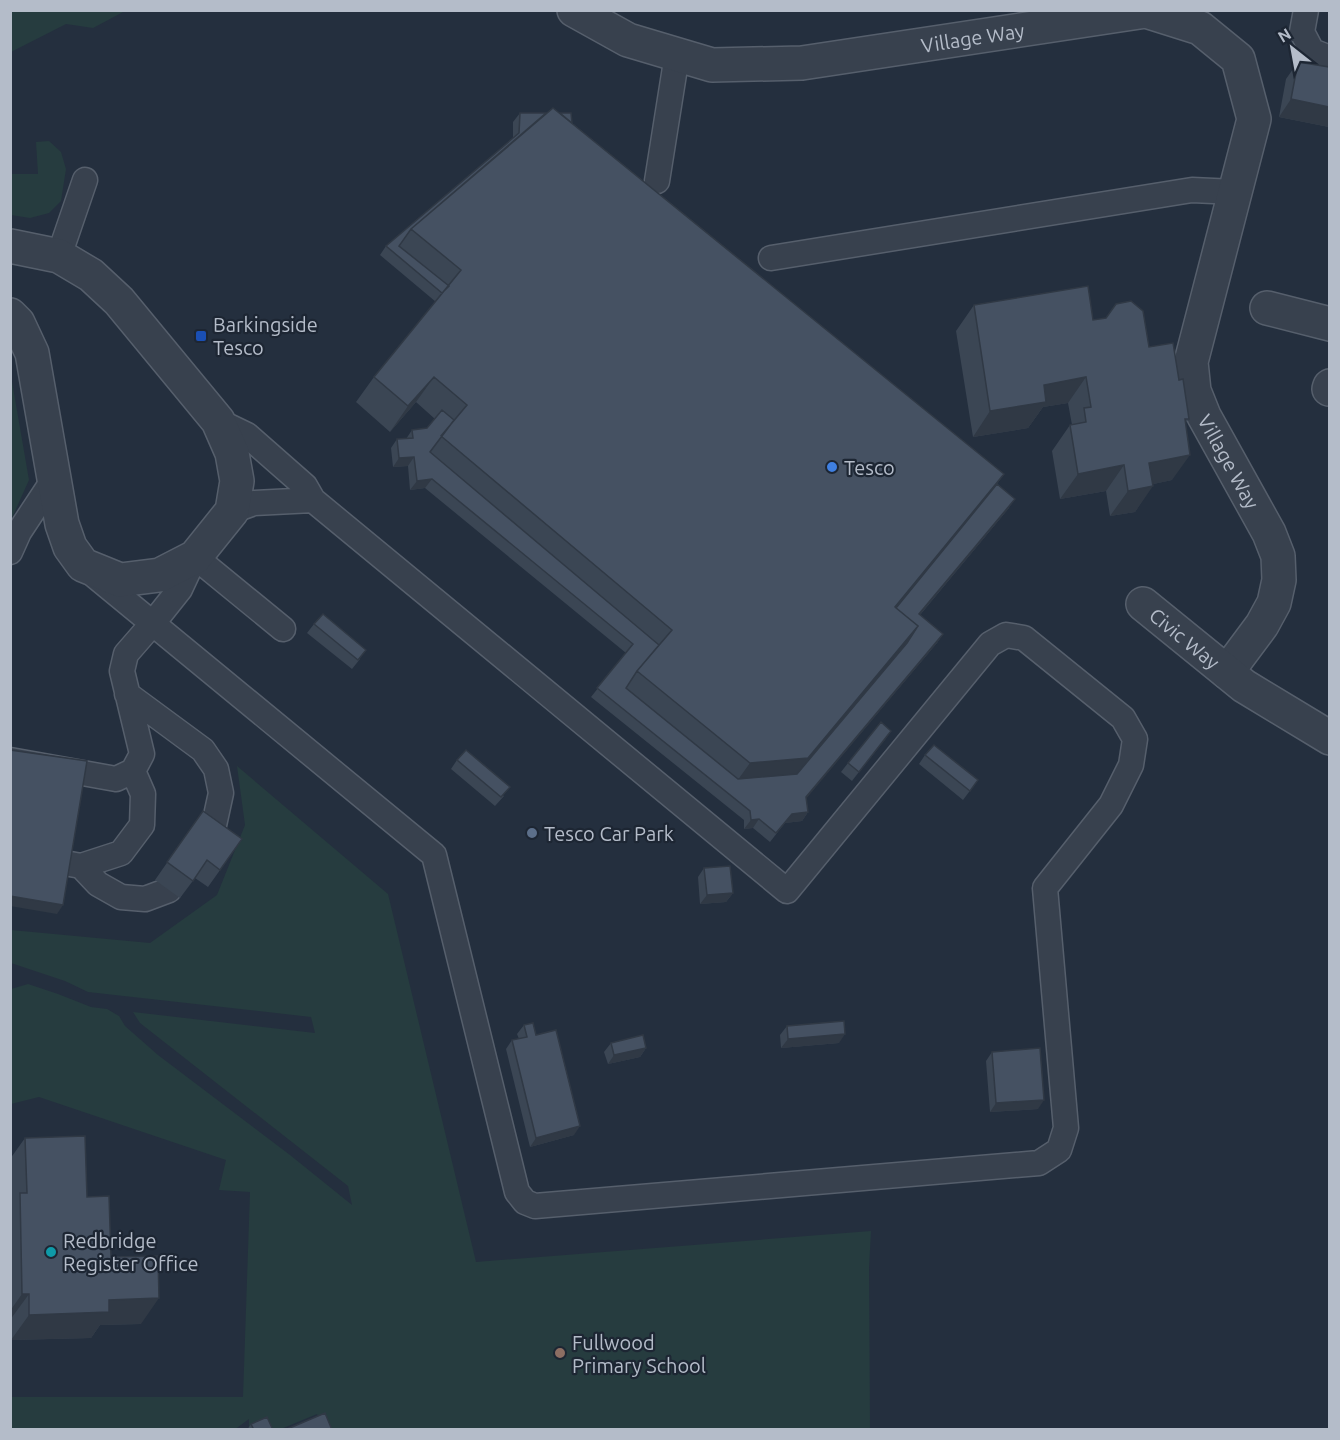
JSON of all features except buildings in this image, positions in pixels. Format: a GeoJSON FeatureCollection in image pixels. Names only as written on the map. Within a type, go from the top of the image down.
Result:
{"type":"FeatureCollection","features":[{"type":"Feature","properties":{"kind":"street","name":"Village Way"},"geometry":{"type":"LineString","coordinates":[[574,10],[628,40],[712,65],[802,63],[1146,10],[1200,28],[1238,59],[1254,119],[1191,362],[1194,391],[1204,416],[1269,533],[1278,556]]}},
{"type":"Feature","properties":{"kind":"street"},"geometry":{"type":"LineString","coordinates":[[10,315],[18,323],[32,353],[62,524],[70,547],[83,566],[120,580],[160,575],[195,557],[232,511],[237,481],[232,453],[218,421],[119,302],[91,276],[59,256],[12,253]]}},
{"type":"Feature","properties":{"kind":"street"},"geometry":{"type":"LineString","coordinates":[[1267,308],[1329,324]]}},
{"type":"Feature","properties":{"kind":"street","name":"Civic Way"},"geometry":{"type":"LineString","coordinates":[[1227,672],[1262,625],[1274,603],[1279,580],[1278,556]]}},
{"type":"Feature","properties":{"kind":"street","name":"Civic Way"},"geometry":{"type":"LineString","coordinates":[[1143,604],[1244,686],[1329,738]]}},
{"type":"Feature","properties":{"kind":"lane"},"geometry":{"type":"LineString","coordinates":[[1306,10],[1302,32],[1312,51],[1329,58]]}},
{"type":"Feature","properties":{"kind":"lane"},"geometry":{"type":"LineString","coordinates":[[657,181],[677,55]]}},
{"type":"Feature","properties":{"kind":"lane"},"geometry":{"type":"LineString","coordinates":[[59,256],[85,180]]}},
{"type":"Feature","properties":{"kind":"lane"},"geometry":{"type":"LineString","coordinates":[[771,258],[1192,190],[1235,192]]}},
{"type":"Feature","properties":{"kind":"lane"},"geometry":{"type":"LineString","coordinates":[[83,566],[434,855],[517,1192],[525,1202],[535,1206],[1039,1163],[1059,1150],[1066,1128],[1045,888],[1111,805],[1131,765],[1135,739],[1123,718],[1024,638],[1006,635],[990,644],[787,891],[313,500],[305,486],[247,435],[218,421]]}},
{"type":"Feature","properties":{"kind":"lane"},"geometry":{"type":"LineString","coordinates":[[10,552],[19,532],[54,479]]}},
{"type":"Feature","properties":{"kind":"lane"},"geometry":{"type":"LineString","coordinates":[[232,511],[254,502],[313,500]]}},
{"type":"Feature","properties":{"kind":"lane"},"geometry":{"type":"LineString","coordinates":[[10,760],[116,779],[133,771],[142,754],[122,670],[126,654],[180,589],[195,557],[283,629]]}},
{"type":"Feature","properties":{"kind":"lane"},"geometry":{"type":"LineString","coordinates":[[128,694],[203,750],[216,769],[221,793],[214,825],[206,839]]}},
{"type":"Feature","properties":{"kind":"lane"},"geometry":{"type":"LineString","coordinates":[[10,853],[81,866],[121,853],[142,825],[143,794],[133,771]]}},
{"type":"Feature","properties":{"kind":"lane"},"geometry":{"type":"LineString","coordinates":[[81,866],[98,884],[121,897],[145,899],[169,890]]}},
{"type":"Feature","properties":{"kind":"green space"},"geometry":{"type":"Polygon","coordinates":[[[11,10],[125,11],[93,28],[66,24],[11,52],[11,10]]]}},
{"type":"Feature","properties":{"kind":"green space"},"geometry":{"type":"Polygon","coordinates":[[[49,141],[61,152],[66,169],[61,201],[49,213],[30,218],[11,215],[11,174],[38,174],[36,142],[49,141]]]}},
{"type":"Feature","properties":{"kind":"green space"},"geometry":{"type":"Polygon","coordinates":[[[10,370],[29,480],[11,520],[10,520],[10,370]]]}},
{"type":"Feature","properties":{"kind":"green space"},"geometry":{"type":"Polygon","coordinates":[[[237,766],[388,894],[476,1262],[871,1231],[869,1268],[870,1429],[330,1430],[320,1422],[317,1414],[281,1429],[249,1429],[249,1419],[234,1430],[11,1429],[11,1397],[243,1397],[250,1192],[219,1190],[226,1160],[39,1097],[11,1104],[11,989],[28,984],[91,1007],[107,1009],[119,1016],[125,1026],[158,1055],[352,1205],[348,1186],[140,1023],[133,1012],[315,1033],[311,1017],[88,992],[65,981],[11,963],[11,930],[150,943],[217,895],[245,825],[237,766]]]}},
{"type":"Feature","properties":{"kind":"place","name":"Barkingside Tesco"},"geometry":{"type":"Point","coordinates":[201,336]}},
{"type":"Feature","properties":{"kind":"place","name":"Tesco"},"geometry":{"type":"Point","coordinates":[832,467]}},
{"type":"Feature","properties":{"kind":"place","name":"Tesco Car Park"},"geometry":{"type":"Point","coordinates":[532,833]}},
{"type":"Feature","properties":{"kind":"place","name":"Redbridge Register Office"},"geometry":{"type":"Point","coordinates":[51,1252]}},
{"type":"Feature","properties":{"kind":"place","name":"Fullwood Primary School"},"geometry":{"type":"Point","coordinates":[560,1353]}}]}
